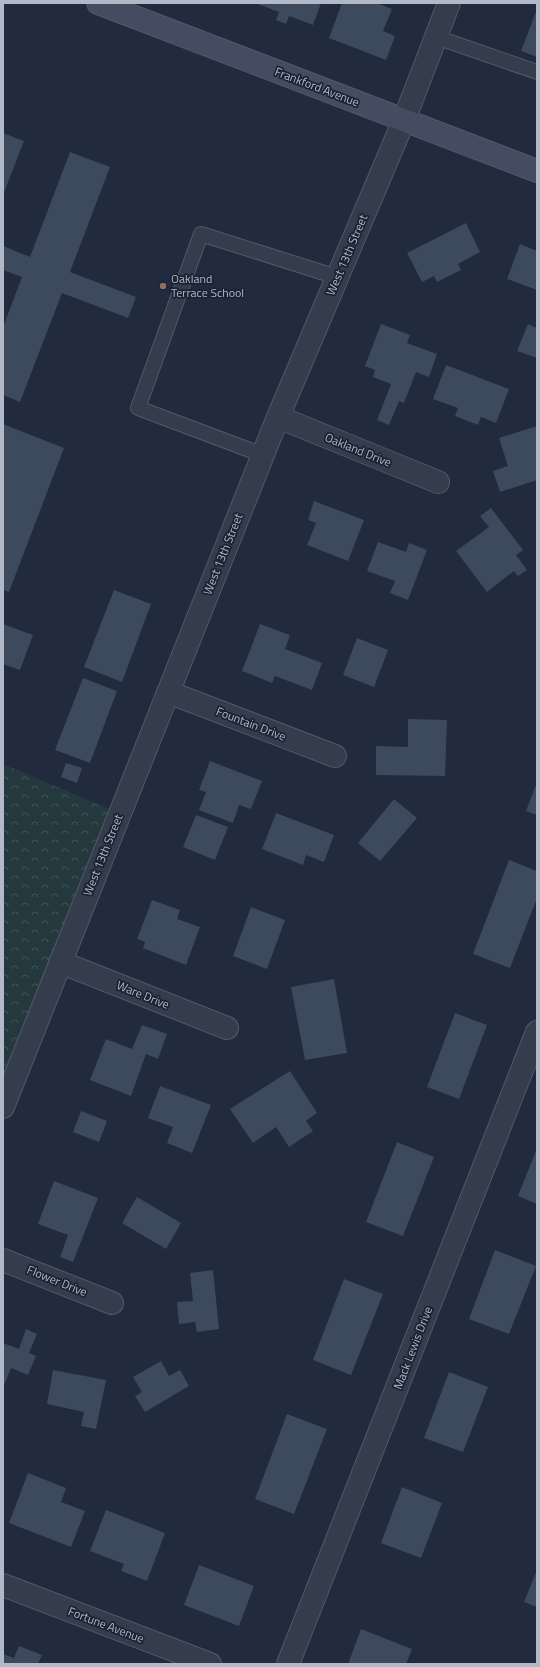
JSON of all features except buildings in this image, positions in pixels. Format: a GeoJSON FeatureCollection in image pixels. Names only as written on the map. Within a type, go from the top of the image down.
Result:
{"type":"FeatureCollection","features":[{"type":"Feature","properties":{"kind":"main road","name":"Frankford Avenue"},"geometry":{"type":"LineString","coordinates":[[98,3],[537,171]]}},
{"type":"Feature","properties":{"kind":"street","name":"West 13th Street"},"geometry":{"type":"LineString","coordinates":[[3,1107],[278,417],[404,120],[449,3]]}},
{"type":"Feature","properties":{"kind":"street","name":"Oakland Drive"},"geometry":{"type":"LineString","coordinates":[[278,417],[438,482]]}},
{"type":"Feature","properties":{"kind":"street","name":"Fountain Drive"},"geometry":{"type":"LineString","coordinates":[[168,692],[335,756]]}},
{"type":"Feature","properties":{"kind":"street","name":"Ware Drive"},"geometry":{"type":"LineString","coordinates":[[60,962],[226,1028]]}},
{"type":"Feature","properties":{"kind":"street","name":"Mack Lewis Drive"},"geometry":{"type":"LineString","coordinates":[[288,1664],[537,1032]]}},
{"type":"Feature","properties":{"kind":"street","name":"Flower Drive"},"geometry":{"type":"LineString","coordinates":[[3,1260],[112,1303]]}},
{"type":"Feature","properties":{"kind":"street","name":"Fortune Avenue"},"geometry":{"type":"LineString","coordinates":[[3,1585],[210,1664]]}},
{"type":"Feature","properties":{"kind":"lane"},"geometry":{"type":"LineString","coordinates":[[436,37],[537,72]]}},
{"type":"Feature","properties":{"kind":"lane"},"geometry":{"type":"LineString","coordinates":[[263,455],[138,408],[201,234],[337,277]]}},
{"type":"Feature","properties":{"kind":"green space"},"geometry":{"type":"Polygon","coordinates":[[[3,764],[114,811],[3,1092],[3,764]]]}},
{"type":"Feature","properties":{"kind":"place","name":"Oakland Terrace School"},"geometry":{"type":"Point","coordinates":[163,286]}}]}
